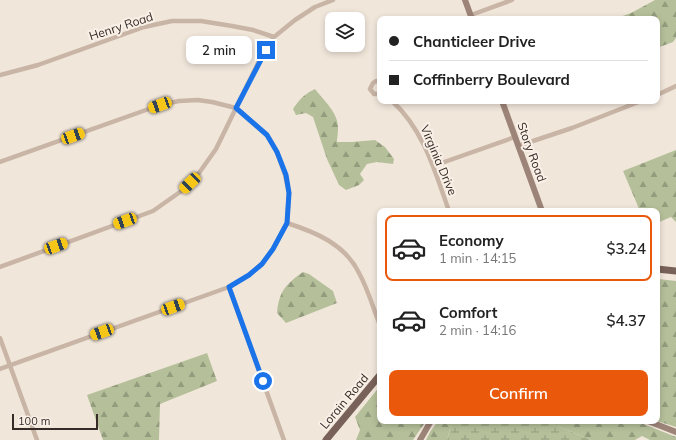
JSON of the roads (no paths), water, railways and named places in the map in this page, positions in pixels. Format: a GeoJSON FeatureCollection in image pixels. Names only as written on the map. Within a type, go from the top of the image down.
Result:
{"type":"FeatureCollection","features":[{"type":"Feature","properties":{"kind":"main road"},"geometry":{"type":"LineString","coordinates":[[660,269],[676,271]]}},
{"type":"Feature","properties":{"kind":"main road","name":"Lorain Road"},"geometry":{"type":"LineString","coordinates":[[326,440],[377,379]]}},
{"type":"Feature","properties":{"kind":"street"},"geometry":{"type":"LineString","coordinates":[[0,266],[153,211],[180,192],[199,173],[216,149],[258,63],[274,37],[295,20],[315,7],[333,0]]}},
{"type":"Feature","properties":{"kind":"street"},"geometry":{"type":"LineString","coordinates":[[465,0],[472,16]]}},
{"type":"Feature","properties":{"kind":"street"},"geometry":{"type":"LineString","coordinates":[[474,16],[512,0]]}},
{"type":"Feature","properties":{"kind":"street","name":"Henry Road"},"geometry":{"type":"LineString","coordinates":[[0,75],[38,65],[144,27],[172,21],[201,21],[224,24],[253,30],[274,37]]}},
{"type":"Feature","properties":{"kind":"street"},"geometry":{"type":"LineString","coordinates":[[377,81],[373,83],[370,89],[374,94],[377,94]]}},
{"type":"Feature","properties":{"kind":"street"},"geometry":{"type":"LineString","coordinates":[[660,94],[676,86]]}},
{"type":"Feature","properties":{"kind":"street"},"geometry":{"type":"LineString","coordinates":[[0,162],[160,105],[179,101],[198,100],[236,108],[267,135],[277,152],[286,175],[289,193],[287,223],[273,249],[262,264],[249,275],[229,287],[0,369]]}},
{"type":"Feature","properties":{"kind":"street","name":"Virginia Drive"},"geometry":{"type":"LineString","coordinates":[[395,104],[413,124],[423,141],[448,208]]}},
{"type":"Feature","properties":{"kind":"street","name":"Story Road"},"geometry":{"type":"LineString","coordinates":[[503,104],[541,208]]}},
{"type":"Feature","properties":{"kind":"street"},"geometry":{"type":"LineString","coordinates":[[518,146],[572,128],[633,104]]}},
{"type":"Feature","properties":{"kind":"street"},"geometry":{"type":"LineString","coordinates":[[433,166],[515,137]]}},
{"type":"Feature","properties":{"kind":"street"},"geometry":{"type":"LineString","coordinates":[[287,223],[312,231],[332,242],[348,256],[359,272],[377,317]]}},
{"type":"Feature","properties":{"kind":"street"},"geometry":{"type":"LineString","coordinates":[[229,287],[284,440]]}},
{"type":"Feature","properties":{"kind":"street"},"geometry":{"type":"LineString","coordinates":[[0,338],[37,440]]}},
{"type":"Feature","properties":{"kind":"street"},"geometry":{"type":"LineString","coordinates":[[420,440],[429,424]]}},
{"type":"Feature","properties":{"kind":"street"},"geometry":{"type":"LineString","coordinates":[[656,424],[676,432]]}}]}
